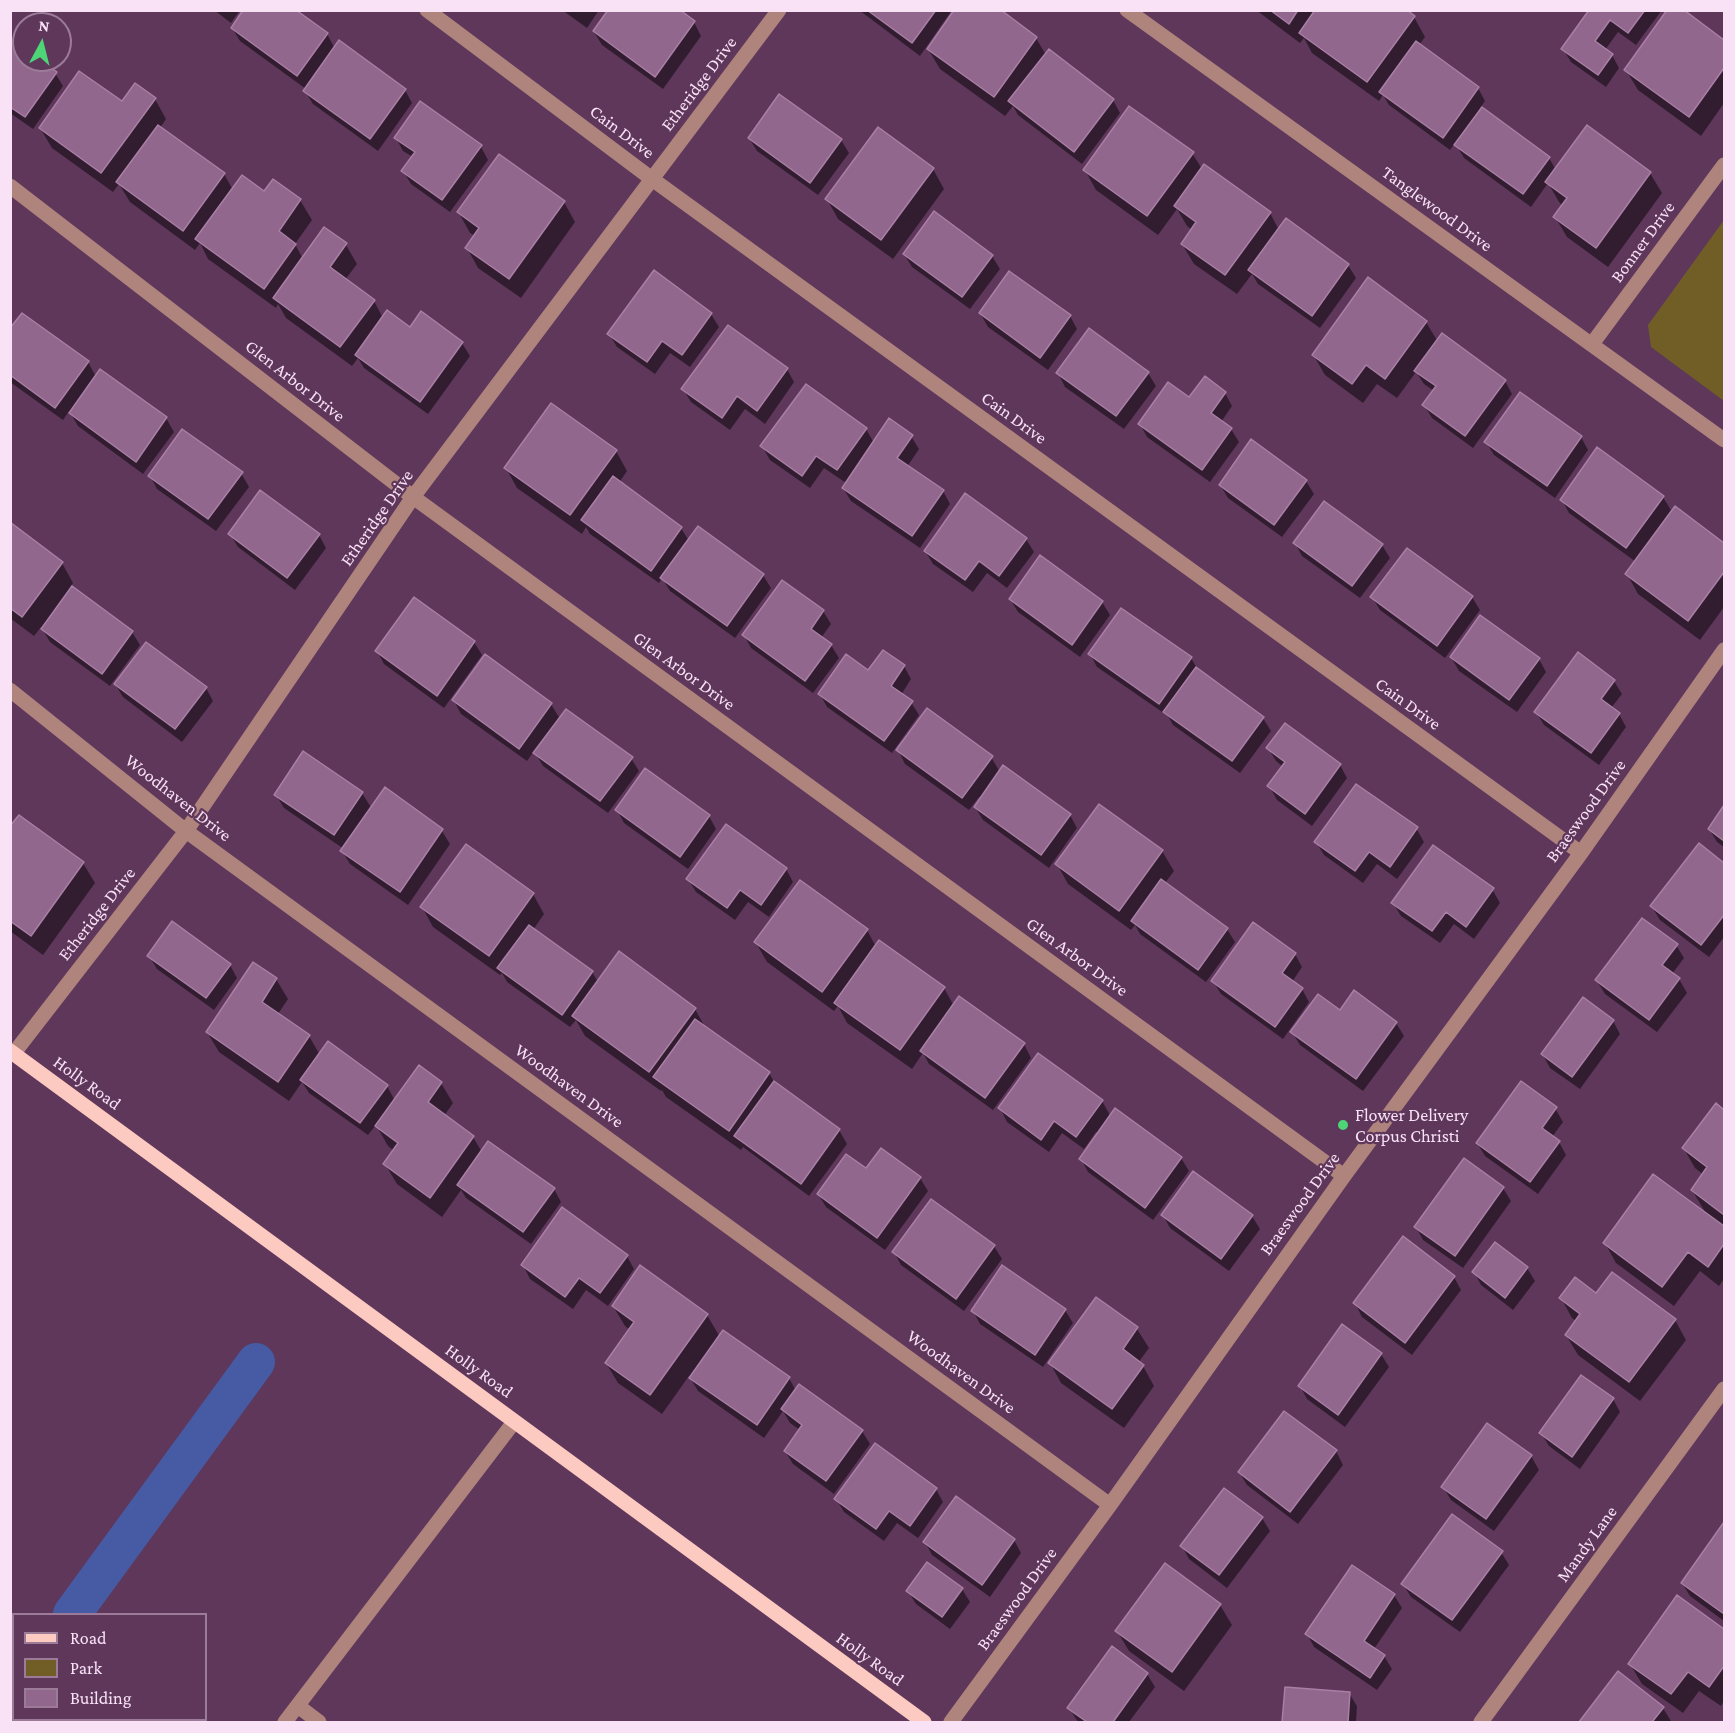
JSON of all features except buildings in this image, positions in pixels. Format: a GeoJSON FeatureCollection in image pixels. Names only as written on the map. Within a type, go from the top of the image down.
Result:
{"type":"FeatureCollection","features":[{"type":"Feature","properties":{"kind":"main road","name":"Holly Road"},"geometry":{"type":"LineString","coordinates":[[12,1052],[924,1722]]}},
{"type":"Feature","properties":{"kind":"street","name":"Cain Drive"},"geometry":{"type":"LineString","coordinates":[[428,10],[652,179],[1581,853]]}},
{"type":"Feature","properties":{"kind":"street","name":"Etheridge Drive"},"geometry":{"type":"LineString","coordinates":[[12,1052],[186,831],[413,497],[779,10]]}},
{"type":"Feature","properties":{"kind":"street","name":"Tanglewood Drive"},"geometry":{"type":"LineString","coordinates":[[1127,10],[1725,440]]}},
{"type":"Feature","properties":{"kind":"street","name":"Bonner Drive"},"geometry":{"type":"LineString","coordinates":[[1592,344],[1725,165]]}},
{"type":"Feature","properties":{"kind":"street","name":"Glen Arbor Drive"},"geometry":{"type":"LineString","coordinates":[[10,186],[413,497],[1344,1176]]}},
{"type":"Feature","properties":{"kind":"street","name":"Braeswood Drive"},"geometry":{"type":"LineString","coordinates":[[951,1722],[1725,651]]}},
{"type":"Feature","properties":{"kind":"street","name":"Woodhaven Drive"},"geometry":{"type":"LineString","coordinates":[[10,690],[186,831],[1110,1505]]}},
{"type":"Feature","properties":{"kind":"street","name":"Mandy Lane"},"geometry":{"type":"LineString","coordinates":[[1481,1722],[1725,1389]]}},
{"type":"Feature","properties":{"kind":"street"},"geometry":{"type":"LineString","coordinates":[[285,1722],[514,1422]]}},
{"type":"Feature","properties":{"kind":"street"},"geometry":{"type":"LineString","coordinates":[[298,1706],[319,1722]]}},
{"type":"Feature","properties":{"kind":"green space"},"geometry":{"type":"Polygon","coordinates":[[[1724,220],[1724,401],[1651,347],[1648,325],[1724,220]]]}},
{"type":"Feature","properties":{"kind":"waterway"},"geometry":{"type":"LineString","coordinates":[[73,1613],[256,1362]]}},
{"type":"Feature","properties":{"kind":"place","name":"Flower Delivery Corpus Christi"},"geometry":{"type":"Point","coordinates":[1343,1125]}}]}
